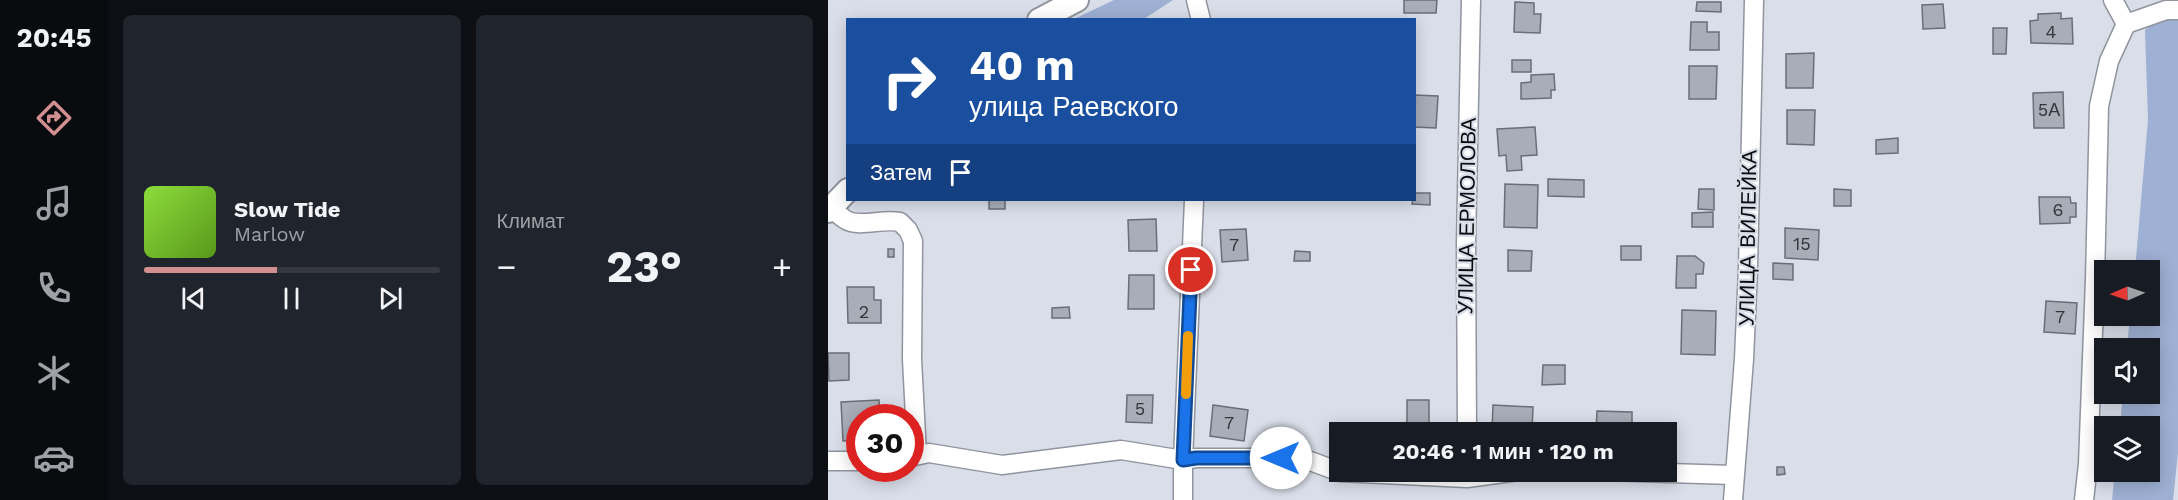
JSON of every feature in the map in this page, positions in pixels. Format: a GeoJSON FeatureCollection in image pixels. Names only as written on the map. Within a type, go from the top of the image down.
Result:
{"type":"FeatureCollection","features":[{"type":"Feature","properties":{"kind":"street"},"geometry":{"type":"LineString","coordinates":[[1043,18],[1077,0]]}},
{"type":"Feature","properties":{"kind":"street"},"geometry":{"type":"LineString","coordinates":[[1196,0],[1200,18]]}},
{"type":"Feature","properties":{"kind":"street","name":"УЛИЦА ЕРМОЛОВА"},"geometry":{"type":"LineString","coordinates":[[1467,422],[1466,243],[1471,0]]}},
{"type":"Feature","properties":{"kind":"street","name":"УЛИЦА ВИЛЕЙКА"},"geometry":{"type":"LineString","coordinates":[[1733,500],[1748,280],[1754,0]]}},
{"type":"Feature","properties":{"kind":"street"},"geometry":{"type":"LineString","coordinates":[[2113,0],[2126,24]]}},
{"type":"Feature","properties":{"kind":"street"},"geometry":{"type":"LineString","coordinates":[[2084,500],[2095,280],[2099,106],[2109,61],[2126,24],[2166,9],[2178,10]]}},
{"type":"Feature","properties":{"kind":"street"},"geometry":{"type":"LineString","coordinates":[[846,192],[830,209],[853,223],[880,220],[900,222],[908,230],[913,241],[913,404]]}},
{"type":"Feature","properties":{"kind":"street"},"geometry":{"type":"LineString","coordinates":[[1183,500],[1194,201]]}},
{"type":"Feature","properties":{"kind":"street"},"geometry":{"type":"LineString","coordinates":[[924,454],[1002,465],[1121,450],[1183,460],[1302,458],[1329,468]]}},
{"type":"Feature","properties":{"kind":"street"},"geometry":{"type":"LineString","coordinates":[[828,461],[846,461]]}},
{"type":"Feature","properties":{"kind":"street"},"geometry":{"type":"LineString","coordinates":[[1677,473],[1733,475]]}},
{"type":"Feature","properties":{"kind":"shaded area"},"geometry":{"type":"Polygon","coordinates":[[[1114,0],[1173,0],[1146,18],[1076,18],[1114,0]]]}},
{"type":"Feature","properties":{"kind":"shaded area"},"geometry":{"type":"Polygon","coordinates":[[[2159,18],[2178,19],[2178,453],[2173,500],[2112,500],[2114,482],[2160,482],[2160,416],[2121,416],[2122,404],[2160,404],[2160,338],[2128,338],[2129,326],[2160,326],[2160,260],[2136,260],[2148,120],[2145,30],[2159,18]]]}},
{"type":"Feature","properties":{"kind":"building"},"geometry":{"type":"Polygon","coordinates":[[[1404,0],[1437,0],[1436,13],[1404,13],[1404,0]]]}},
{"type":"Feature","properties":{"kind":"building"},"geometry":{"type":"Polygon","coordinates":[[[1515,2],[1534,3],[1534,14],[1541,14],[1540,33],[1514,32],[1515,2]]]}},
{"type":"Feature","properties":{"kind":"building"},"geometry":{"type":"Polygon","coordinates":[[[1697,2],[1721,2],[1721,12],[1696,11],[1697,2]]]}},
{"type":"Feature","properties":{"kind":"building"},"geometry":{"type":"Polygon","coordinates":[[[1943,4],[1945,28],[1923,29],[1922,5],[1943,4]]]}},
{"type":"Feature","properties":{"kind":"building"},"geometry":{"type":"Polygon","coordinates":[[[2061,13],[2061,19],[2072,18],[2073,44],[2031,43],[2030,21],[2038,20],[2038,14],[2061,13]]]}},
{"type":"Feature","properties":{"kind":"building"},"geometry":{"type":"Polygon","coordinates":[[[1691,22],[1707,22],[1707,32],[1719,32],[1719,50],[1690,50],[1691,22]]]}},
{"type":"Feature","properties":{"kind":"building"},"geometry":{"type":"Polygon","coordinates":[[[1993,28],[2007,28],[2006,54],[1993,54],[1993,28]]]}},
{"type":"Feature","properties":{"kind":"building"},"geometry":{"type":"Polygon","coordinates":[[[1814,53],[1813,88],[1786,88],[1786,54],[1814,53]]]}},
{"type":"Feature","properties":{"kind":"building"},"geometry":{"type":"Polygon","coordinates":[[[1512,60],[1531,60],[1531,72],[1512,72],[1512,60]]]}},
{"type":"Feature","properties":{"kind":"building"},"geometry":{"type":"Polygon","coordinates":[[[1689,66],[1717,66],[1716,99],[1689,99],[1689,66]]]}},
{"type":"Feature","properties":{"kind":"building"},"geometry":{"type":"Polygon","coordinates":[[[1554,74],[1555,90],[1551,90],[1551,98],[1521,99],[1521,83],[1531,82],[1531,75],[1554,74]]]}},
{"type":"Feature","properties":{"kind":"building"},"geometry":{"type":"Polygon","coordinates":[[[2063,92],[2064,128],[2034,128],[2033,93],[2063,92]]]}},
{"type":"Feature","properties":{"kind":"building"},"geometry":{"type":"Polygon","coordinates":[[[1416,95],[1438,96],[1436,128],[1416,127],[1416,95]]]}},
{"type":"Feature","properties":{"kind":"building"},"geometry":{"type":"Polygon","coordinates":[[[1787,110],[1815,110],[1814,145],[1787,144],[1787,110]]]}},
{"type":"Feature","properties":{"kind":"building"},"geometry":{"type":"Polygon","coordinates":[[[1535,127],[1537,155],[1521,156],[1522,170],[1507,171],[1506,155],[1499,156],[1497,129],[1535,127]]]}},
{"type":"Feature","properties":{"kind":"building"},"geometry":{"type":"Polygon","coordinates":[[[1898,138],[1898,153],[1876,154],[1876,140],[1898,138]]]}},
{"type":"Feature","properties":{"kind":"building"},"geometry":{"type":"Polygon","coordinates":[[[1548,179],[1584,180],[1584,197],[1548,196],[1548,179]]]}},
{"type":"Feature","properties":{"kind":"building"},"geometry":{"type":"Polygon","coordinates":[[[1505,184],[1538,185],[1537,228],[1504,227],[1505,184]]]}},
{"type":"Feature","properties":{"kind":"building"},"geometry":{"type":"Polygon","coordinates":[[[1699,189],[1714,189],[1714,210],[1698,209],[1699,189]]]}},
{"type":"Feature","properties":{"kind":"building"},"geometry":{"type":"Polygon","coordinates":[[[1834,189],[1851,190],[1851,206],[1834,206],[1834,189]]]}},
{"type":"Feature","properties":{"kind":"building"},"geometry":{"type":"Polygon","coordinates":[[[1416,193],[1430,193],[1430,205],[1412,204],[1413,201],[1416,201],[1416,193]]]}},
{"type":"Feature","properties":{"kind":"building"},"geometry":{"type":"Polygon","coordinates":[[[2039,197],[2070,197],[2071,203],[2076,203],[2076,217],[2070,217],[2070,223],[2040,224],[2039,197]]]}},
{"type":"Feature","properties":{"kind":"building"},"geometry":{"type":"Polygon","coordinates":[[[989,201],[1005,201],[1005,209],[989,209],[989,201]]]}},
{"type":"Feature","properties":{"kind":"building"},"geometry":{"type":"Polygon","coordinates":[[[1713,212],[1713,227],[1692,227],[1692,213],[1713,212]]]}},
{"type":"Feature","properties":{"kind":"building"},"geometry":{"type":"Polygon","coordinates":[[[1156,219],[1157,251],[1129,251],[1128,220],[1156,219]]]}},
{"type":"Feature","properties":{"kind":"building"},"geometry":{"type":"Polygon","coordinates":[[[1785,228],[1819,230],[1818,260],[1785,258],[1785,228]]]}},
{"type":"Feature","properties":{"kind":"building"},"geometry":{"type":"Polygon","coordinates":[[[1246,229],[1248,260],[1222,262],[1220,230],[1246,229]]]}},
{"type":"Feature","properties":{"kind":"building"},"geometry":{"type":"Polygon","coordinates":[[[1621,246],[1641,246],[1641,260],[1621,260],[1621,246]]]}},
{"type":"Feature","properties":{"kind":"building"},"geometry":{"type":"Polygon","coordinates":[[[888,249],[894,249],[894,257],[888,257],[888,249]]]}},
{"type":"Feature","properties":{"kind":"building"},"geometry":{"type":"Polygon","coordinates":[[[1508,250],[1532,251],[1531,271],[1508,271],[1508,250]]]}},
{"type":"Feature","properties":{"kind":"building"},"geometry":{"type":"Polygon","coordinates":[[[1295,251],[1310,252],[1310,261],[1294,261],[1295,251]]]}},
{"type":"Feature","properties":{"kind":"building"},"geometry":{"type":"Polygon","coordinates":[[[1677,256],[1695,256],[1704,263],[1703,274],[1696,274],[1696,288],[1676,288],[1677,256]]]}},
{"type":"Feature","properties":{"kind":"building"},"geometry":{"type":"Polygon","coordinates":[[[1773,263],[1793,264],[1793,280],[1773,279],[1773,263]]]}},
{"type":"Feature","properties":{"kind":"building"},"geometry":{"type":"Polygon","coordinates":[[[1129,275],[1154,275],[1154,309],[1128,309],[1129,275]]]}},
{"type":"Feature","properties":{"kind":"building"},"geometry":{"type":"Polygon","coordinates":[[[847,287],[874,287],[874,300],[881,300],[881,323],[848,323],[847,287]]]}},
{"type":"Feature","properties":{"kind":"building"},"geometry":{"type":"Polygon","coordinates":[[[2046,301],[2077,303],[2075,334],[2044,332],[2046,301]]]}},
{"type":"Feature","properties":{"kind":"building"},"geometry":{"type":"Polygon","coordinates":[[[1069,307],[1070,318],[1052,318],[1052,308],[1069,307]]]}},
{"type":"Feature","properties":{"kind":"building"},"geometry":{"type":"Polygon","coordinates":[[[1682,310],[1716,311],[1715,355],[1681,354],[1682,310]]]}},
{"type":"Feature","properties":{"kind":"building"},"geometry":{"type":"Polygon","coordinates":[[[828,353],[849,353],[849,380],[829,381],[828,353]]]}},
{"type":"Feature","properties":{"kind":"building"},"geometry":{"type":"Polygon","coordinates":[[[1543,365],[1565,365],[1565,384],[1542,385],[1543,365]]]}},
{"type":"Feature","properties":{"kind":"building"},"geometry":{"type":"Polygon","coordinates":[[[1127,395],[1153,395],[1152,423],[1126,422],[1127,395]]]}},
{"type":"Feature","properties":{"kind":"building"},"geometry":{"type":"Polygon","coordinates":[[[879,400],[879,404],[846,404],[846,441],[843,441],[841,402],[879,400]]]}},
{"type":"Feature","properties":{"kind":"building"},"geometry":{"type":"Polygon","coordinates":[[[1407,400],[1429,400],[1429,422],[1407,422],[1407,400]]]}},
{"type":"Feature","properties":{"kind":"building"},"geometry":{"type":"Polygon","coordinates":[[[1213,405],[1248,410],[1244,441],[1210,436],[1213,405]]]}},
{"type":"Feature","properties":{"kind":"building"},"geometry":{"type":"Polygon","coordinates":[[[1493,405],[1533,407],[1532,422],[1492,422],[1493,405]]]}},
{"type":"Feature","properties":{"kind":"building"},"geometry":{"type":"Polygon","coordinates":[[[1597,411],[1632,412],[1632,422],[1596,422],[1597,411]]]}},
{"type":"Feature","properties":{"kind":"building"},"geometry":{"type":"Polygon","coordinates":[[[1777,467],[1784,467],[1785,474],[1777,475],[1777,467]]]}},
{"type":"Feature","properties":{"kind":"slow traffic"},"geometry":{"type":"LineString","coordinates":[[1186,394],[1188,336]]}},
{"type":"Feature","properties":{"kind":"route"},"geometry":{"type":"LineString","coordinates":[[1191,270],[1183,460],[1281,458]]}}]}
